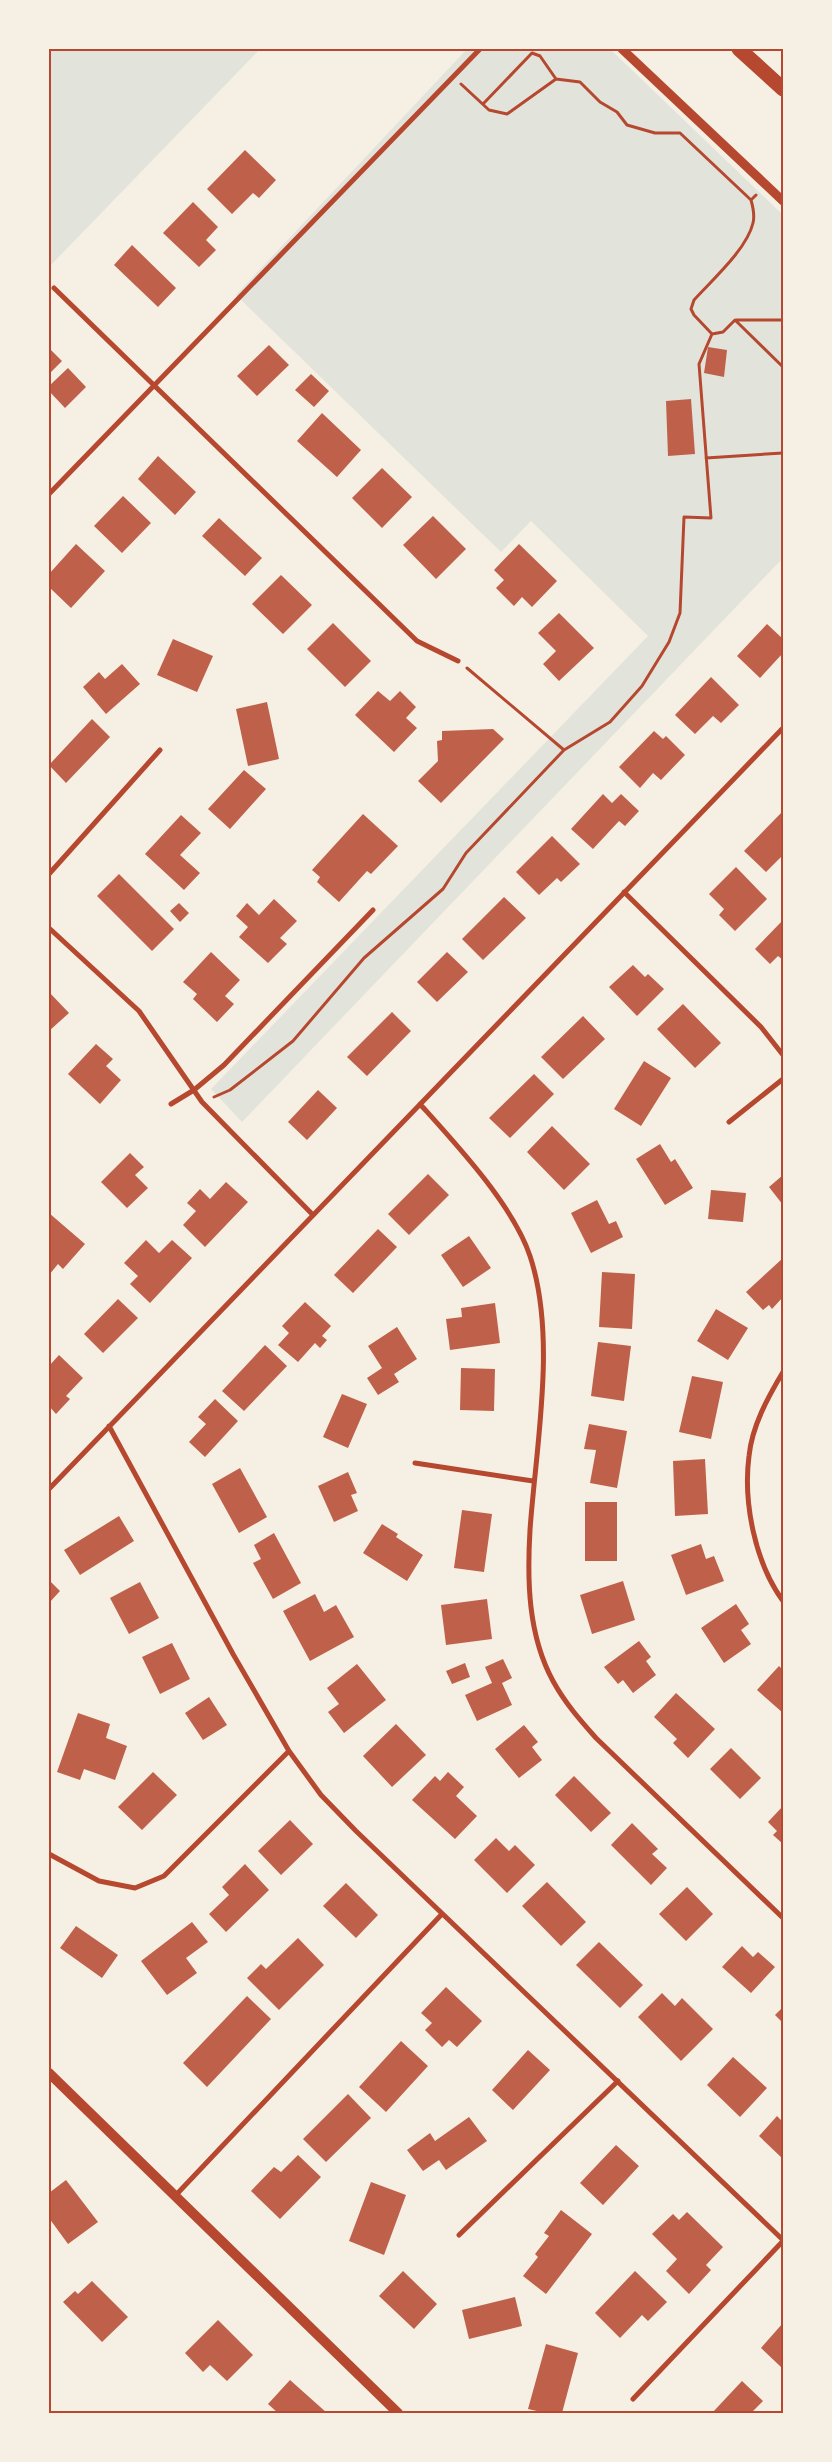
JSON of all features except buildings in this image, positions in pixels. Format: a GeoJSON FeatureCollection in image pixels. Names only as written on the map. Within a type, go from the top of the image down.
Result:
{"type":"FeatureCollection","features":[{"type":"Feature","properties":{"kind":"highway"},"geometry":{"type":"LineString","coordinates":[[739,49],[783,89]]}},
{"type":"Feature","properties":{"kind":"main road"},"geometry":{"type":"LineString","coordinates":[[49,2072],[398,2413]]}},
{"type":"Feature","properties":{"kind":"street"},"geometry":{"type":"LineString","coordinates":[[49,494],[480,49]]}},
{"type":"Feature","properties":{"kind":"street"},"geometry":{"type":"LineString","coordinates":[[622,49],[783,201]]}},
{"type":"Feature","properties":{"kind":"street"},"geometry":{"type":"LineString","coordinates":[[54,288],[418,641],[458,661]]}},
{"type":"Feature","properties":{"kind":"street"},"geometry":{"type":"LineString","coordinates":[[49,1489],[783,728]]}},
{"type":"Feature","properties":{"kind":"street"},"geometry":{"type":"LineString","coordinates":[[49,874],[160,750]]}},
{"type":"Feature","properties":{"kind":"street"},"geometry":{"type":"LineString","coordinates":[[624,892],[761,1027],[783,1055]]}},
{"type":"Feature","properties":{"kind":"street"},"geometry":{"type":"LineString","coordinates":[[171,1104],[194,1090],[224,1065],[373,910]]}},
{"type":"Feature","properties":{"kind":"street"},"geometry":{"type":"LineString","coordinates":[[49,928],[139,1011],[202,1102],[313,1215]]}},
{"type":"Feature","properties":{"kind":"street"},"geometry":{"type":"LineString","coordinates":[[729,1122],[783,1079]]}},
{"type":"Feature","properties":{"kind":"street"},"geometry":{"type":"LineString","coordinates":[[420,1104],[481,1174],[514,1223],[530,1256],[543,1312],[543,1370],[533,1481],[529,1557],[530,1612],[539,1647],[552,1680],[571,1710],[596,1738],[783,1918]]}},
{"type":"Feature","properties":{"kind":"street"},"geometry":{"type":"LineString","coordinates":[[783,1372],[770,1395],[756,1427],[748,1455],[748,1483],[754,1536],[766,1567],[783,1601]]}},
{"type":"Feature","properties":{"kind":"street"},"geometry":{"type":"LineString","coordinates":[[109,1426],[233,1654],[289,1751],[321,1794],[356,1831],[783,2241],[633,2399]]}},
{"type":"Feature","properties":{"kind":"street"},"geometry":{"type":"LineString","coordinates":[[415,1462],[533,1481]]}},
{"type":"Feature","properties":{"kind":"street"},"geometry":{"type":"LineString","coordinates":[[49,1854],[99,1881],[135,1888],[164,1876],[289,1751]]}},
{"type":"Feature","properties":{"kind":"street"},"geometry":{"type":"LineString","coordinates":[[174,2196],[442,1914]]}},
{"type":"Feature","properties":{"kind":"street"},"geometry":{"type":"LineString","coordinates":[[459,2235],[618,2081]]}},
{"type":"Feature","properties":{"kind":"path"},"geometry":{"type":"LineString","coordinates":[[483,104],[531,51],[540,56],[556,79]]}},
{"type":"Feature","properties":{"kind":"path"},"geometry":{"type":"LineString","coordinates":[[454,76],[489,110],[507,114],[556,79],[580,82],[600,102],[617,112],[627,125],[655,133],[680,133],[751,200],[754,222],[749,233],[730,259],[694,300],[691,308],[694,315],[712,334]]}},
{"type":"Feature","properties":{"kind":"path"},"geometry":{"type":"LineString","coordinates":[[751,200],[766,184]]}},
{"type":"Feature","properties":{"kind":"path"},"geometry":{"type":"LineString","coordinates":[[712,334],[723,332],[735,320],[782,320]]}},
{"type":"Feature","properties":{"kind":"path"},"geometry":{"type":"LineString","coordinates":[[735,320],[783,367]]}},
{"type":"Feature","properties":{"kind":"path"},"geometry":{"type":"LineString","coordinates":[[202,1102],[230,1090],[293,1041],[364,958],[443,888],[466,853],[564,750],[610,722],[642,686],[669,642],[680,613],[684,517],[711,518],[699,364],[712,334]]}},
{"type":"Feature","properties":{"kind":"path"},"geometry":{"type":"LineString","coordinates":[[706,458],[783,453]]}},
{"type":"Feature","properties":{"kind":"path"},"geometry":{"type":"LineString","coordinates":[[458,661],[564,750]]}},
{"type":"Feature","properties":{"kind":"shaded area"},"geometry":{"type":"Polygon","coordinates":[[[49,49],[260,49],[49,267],[49,49]]]}},
{"type":"Feature","properties":{"kind":"shaded area"},"geometry":{"type":"Polygon","coordinates":[[[467,49],[610,49],[783,215],[783,558],[242,1122],[211,1089],[648,636],[531,521],[501,552],[236,295],[467,49]]]}}]}
